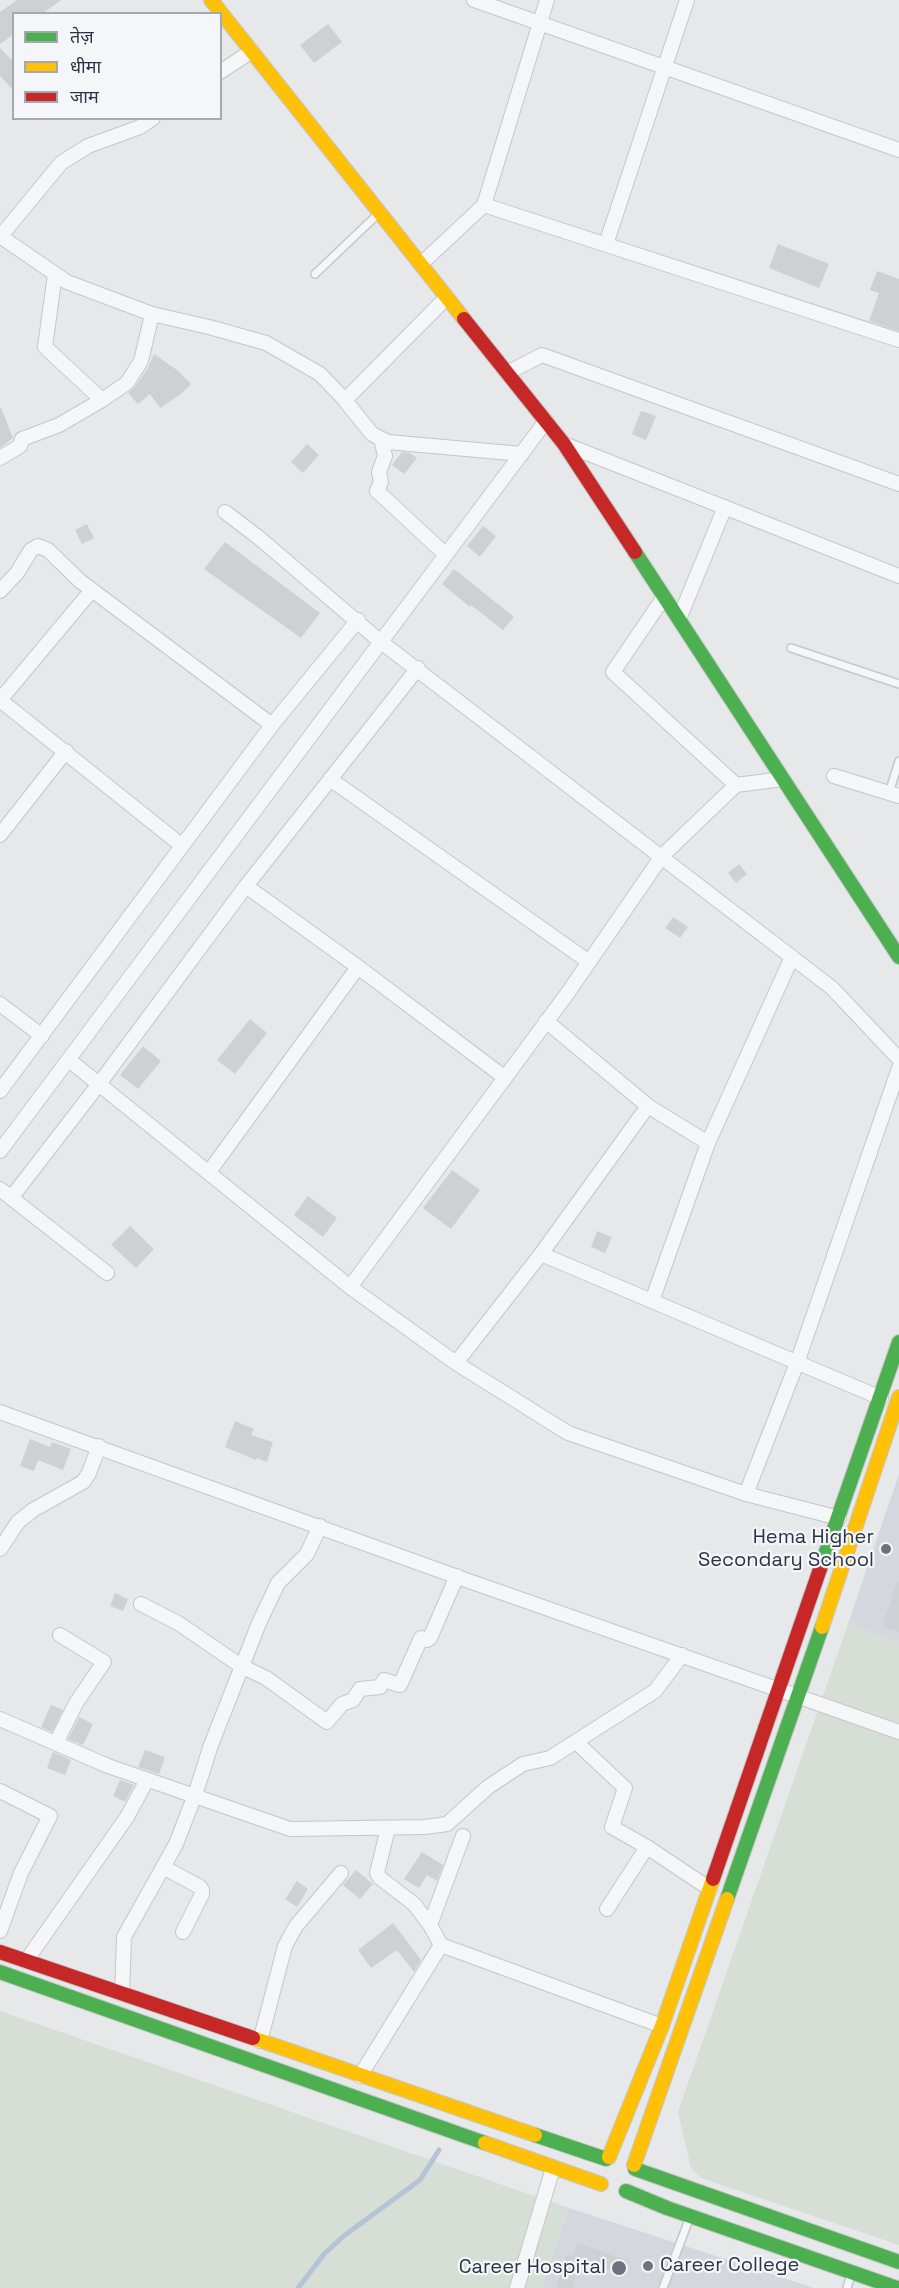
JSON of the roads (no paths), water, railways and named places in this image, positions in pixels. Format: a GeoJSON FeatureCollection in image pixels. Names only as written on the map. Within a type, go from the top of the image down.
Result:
{"type":"FeatureCollection","features":[{"type":"Feature","properties":{"kind":"street"},"geometry":{"type":"LineString","coordinates":[[211,0],[221,12]]}},
{"type":"Feature","properties":{"kind":"street"},"geometry":{"type":"LineString","coordinates":[[474,0],[899,150]]}},
{"type":"Feature","properties":{"kind":"street"},"geometry":{"type":"LineString","coordinates":[[421,264],[484,205],[547,0]]}},
{"type":"Feature","properties":{"kind":"street"},"geometry":{"type":"LineString","coordinates":[[606,244],[687,0]]}},
{"type":"Feature","properties":{"kind":"street"},"geometry":{"type":"LineString","coordinates":[[222,14],[564,444],[899,957]]}},
{"type":"Feature","properties":{"kind":"street"},"geometry":{"type":"LineString","coordinates":[[222,71],[252,51]]}},
{"type":"Feature","properties":{"kind":"street"},"geometry":{"type":"LineString","coordinates":[[150,120],[140,127],[88,146],[61,163],[0,237],[67,282],[152,314],[266,343],[320,374],[372,434],[388,442],[522,454]]}},
{"type":"Feature","properties":{"kind":"street"},"geometry":{"type":"LineString","coordinates":[[484,205],[899,340]]}},
{"type":"Feature","properties":{"kind":"street"},"geometry":{"type":"LineString","coordinates":[[56,274],[45,347],[102,400]]}},
{"type":"Feature","properties":{"kind":"street"},"geometry":{"type":"LineString","coordinates":[[343,398],[349,396],[446,297]]}},
{"type":"Feature","properties":{"kind":"street"},"geometry":{"type":"LineString","coordinates":[[0,458],[20,446],[22,439],[59,425],[102,400],[127,382],[141,361],[152,314]]}},
{"type":"Feature","properties":{"kind":"street"},"geometry":{"type":"LineString","coordinates":[[507,372],[542,355],[899,484]]}},
{"type":"Feature","properties":{"kind":"street"},"geometry":{"type":"LineString","coordinates":[[0,1150],[546,421]]}},
{"type":"Feature","properties":{"kind":"street"},"geometry":{"type":"LineString","coordinates":[[381,439],[385,456],[379,472],[381,482],[377,491],[446,555]]}},
{"type":"Feature","properties":{"kind":"street"},"geometry":{"type":"LineString","coordinates":[[564,444],[899,576]]}},
{"type":"Feature","properties":{"kind":"street"},"geometry":{"type":"LineString","coordinates":[[679,619],[725,507]]}},
{"type":"Feature","properties":{"kind":"street"},"geometry":{"type":"LineString","coordinates":[[225,512],[358,620],[381,642],[418,668],[831,988],[899,1059]]}},
{"type":"Feature","properties":{"kind":"street"},"geometry":{"type":"LineString","coordinates":[[0,591],[17,573],[31,550],[38,546],[48,550],[92,590],[272,725]]}},
{"type":"Feature","properties":{"kind":"street"},"geometry":{"type":"LineString","coordinates":[[92,590],[0,700],[181,845]]}},
{"type":"Feature","properties":{"kind":"street"},"geometry":{"type":"LineString","coordinates":[[664,597],[613,672],[736,785]]}},
{"type":"Feature","properties":{"kind":"street"},"geometry":{"type":"LineString","coordinates":[[0,1091],[272,725],[358,620]]}},
{"type":"Feature","properties":{"kind":"street"},"geometry":{"type":"LineString","coordinates":[[11,1198],[246,886],[418,668]]}},
{"type":"Feature","properties":{"kind":"street"},"geometry":{"type":"LineString","coordinates":[[0,835],[66,751]]}},
{"type":"Feature","properties":{"kind":"street"},"geometry":{"type":"LineString","coordinates":[[834,776],[894,794]]}},
{"type":"Feature","properties":{"kind":"street"},"geometry":{"type":"LineString","coordinates":[[330,779],[589,962]]}},
{"type":"Feature","properties":{"kind":"street"},"geometry":{"type":"LineString","coordinates":[[350,1287],[589,962],[662,856],[736,785],[783,779]]}},
{"type":"Feature","properties":{"kind":"street"},"geometry":{"type":"LineString","coordinates":[[246,886],[504,1077]]}},
{"type":"Feature","properties":{"kind":"street"},"geometry":{"type":"LineString","coordinates":[[652,1301],[708,1143],[792,957]]}},
{"type":"Feature","properties":{"kind":"street"},"geometry":{"type":"LineString","coordinates":[[209,1172],[358,967]]}},
{"type":"Feature","properties":{"kind":"street"},"geometry":{"type":"LineString","coordinates":[[0,1004],[42,1036]]}},
{"type":"Feature","properties":{"kind":"street"},"geometry":{"type":"LineString","coordinates":[[546,1021],[648,1106],[708,1143]]}},
{"type":"Feature","properties":{"kind":"street"},"geometry":{"type":"LineString","coordinates":[[69,1059],[350,1287],[456,1363],[568,1433],[746,1494],[839,1518]]}},
{"type":"Feature","properties":{"kind":"street"},"geometry":{"type":"LineString","coordinates":[[746,1494],[797,1363],[899,1068]]}},
{"type":"Feature","properties":{"kind":"street"},"geometry":{"type":"LineString","coordinates":[[456,1363],[541,1254],[648,1106]]}},
{"type":"Feature","properties":{"kind":"street"},"geometry":{"type":"LineString","coordinates":[[0,1189],[107,1273]]}},
{"type":"Feature","properties":{"kind":"street"},"geometry":{"type":"LineString","coordinates":[[541,1254],[881,1398]]}},
{"type":"Feature","properties":{"kind":"street"},"geometry":{"type":"LineString","coordinates":[[601,2184],[598,2175],[599,2168],[607,2158],[662,2026],[899,1342]]}},
{"type":"Feature","properties":{"kind":"street"},"geometry":{"type":"LineString","coordinates":[[626,2191],[635,2180],[635,2167],[899,1397]]}},
{"type":"Feature","properties":{"kind":"street"},"geometry":{"type":"LineString","coordinates":[[0,1412],[899,1732]]}},
{"type":"Feature","properties":{"kind":"street"},"geometry":{"type":"LineString","coordinates":[[0,1549],[18,1522],[33,1510],[83,1482],[89,1473],[99,1446]]}},
{"type":"Feature","properties":{"kind":"street"},"geometry":{"type":"LineString","coordinates":[[122,1994],[124,1937],[176,1844],[242,1666],[279,1583],[307,1554],[320,1526]]}},
{"type":"Feature","properties":{"kind":"street"},"geometry":{"type":"LineString","coordinates":[[141,1604],[178,1623],[242,1666],[266,1678],[327,1722],[342,1704],[353,1700],[360,1689],[380,1687],[384,1680],[400,1685],[421,1638],[427,1640],[430,1638],[457,1576]]}},
{"type":"Feature","properties":{"kind":"street"},"geometry":{"type":"LineString","coordinates":[[56,1743],[76,1703],[104,1662],[60,1635]]}},
{"type":"Feature","properties":{"kind":"street"},"geometry":{"type":"LineString","coordinates":[[2,1724],[147,1780],[290,1829],[388,1828],[447,1824],[488,1787],[523,1764],[550,1758],[655,1691],[681,1655]]}},
{"type":"Feature","properties":{"kind":"street"},"geometry":{"type":"LineString","coordinates":[[576,1742],[625,1788],[612,1827],[647,1847],[710,1889]]}},
{"type":"Feature","properties":{"kind":"street"},"geometry":{"type":"LineString","coordinates":[[26,1961],[127,1817],[147,1780]]}},
{"type":"Feature","properties":{"kind":"street"},"geometry":{"type":"LineString","coordinates":[[0,1791],[50,1816],[21,1873],[0,1931]]}},
{"type":"Feature","properties":{"kind":"street"},"geometry":{"type":"LineString","coordinates":[[388,1828],[377,1873],[380,1878],[414,1904],[430,1925],[441,1945],[662,2026]]}},
{"type":"Feature","properties":{"kind":"street"},"geometry":{"type":"LineString","coordinates":[[430,1925],[463,1836]]}},
{"type":"Feature","properties":{"kind":"street"},"geometry":{"type":"LineString","coordinates":[[607,1909],[647,1847]]}},
{"type":"Feature","properties":{"kind":"street"},"geometry":{"type":"LineString","coordinates":[[163,1867],[202,1890],[183,1932]]}},
{"type":"Feature","properties":{"kind":"street"},"geometry":{"type":"LineString","coordinates":[[260,2041],[285,1946],[296,1926],[341,1873]]}},
{"type":"Feature","properties":{"kind":"street"},"geometry":{"type":"LineString","coordinates":[[360,2076],[441,1945]]}},
{"type":"Feature","properties":{"kind":"street"},"geometry":{"type":"LineString","coordinates":[[0,1952],[607,2158],[624,2156],[635,2167],[899,2262]]}},
{"type":"Feature","properties":{"kind":"street"},"geometry":{"type":"LineString","coordinates":[[0,1972],[601,2184],[611,2192],[626,2191],[890,2287]]}},
{"type":"Feature","properties":{"kind":"street"},"geometry":{"type":"LineString","coordinates":[[518,2288],[553,2168]]}},
{"type":"Feature","properties":{"kind":"lane"},"geometry":{"type":"LineString","coordinates":[[315,274],[380,212]]}},
{"type":"Feature","properties":{"kind":"lane"},"geometry":{"type":"LineString","coordinates":[[791,648],[899,684]]}},
{"type":"Feature","properties":{"kind":"lane"},"geometry":{"type":"LineString","coordinates":[[894,794],[899,761]]}},
{"type":"Feature","properties":{"kind":"lane"},"geometry":{"type":"LineString","coordinates":[[663,2288],[691,2215]]}},
{"type":"Feature","properties":{"kind":"lane"},"geometry":{"type":"LineString","coordinates":[[847,2288],[852,2272]]}},
{"type":"Feature","properties":{"kind":"waterway"},"geometry":{"type":"LineString","coordinates":[[298,2288],[325,2253],[345,2235],[420,2180],[439,2150]]}},
{"type":"Feature","properties":{"kind":"place","name":"Hema Higher Secondary School"},"geometry":{"type":"Point","coordinates":[886,1549]}},
{"type":"Feature","properties":{"kind":"place","name":"Career College"},"geometry":{"type":"Point","coordinates":[648,2266]}},
{"type":"Feature","properties":{"kind":"place","name":"Career Hospital"},"geometry":{"type":"Point","coordinates":[619,2268]}}]}
